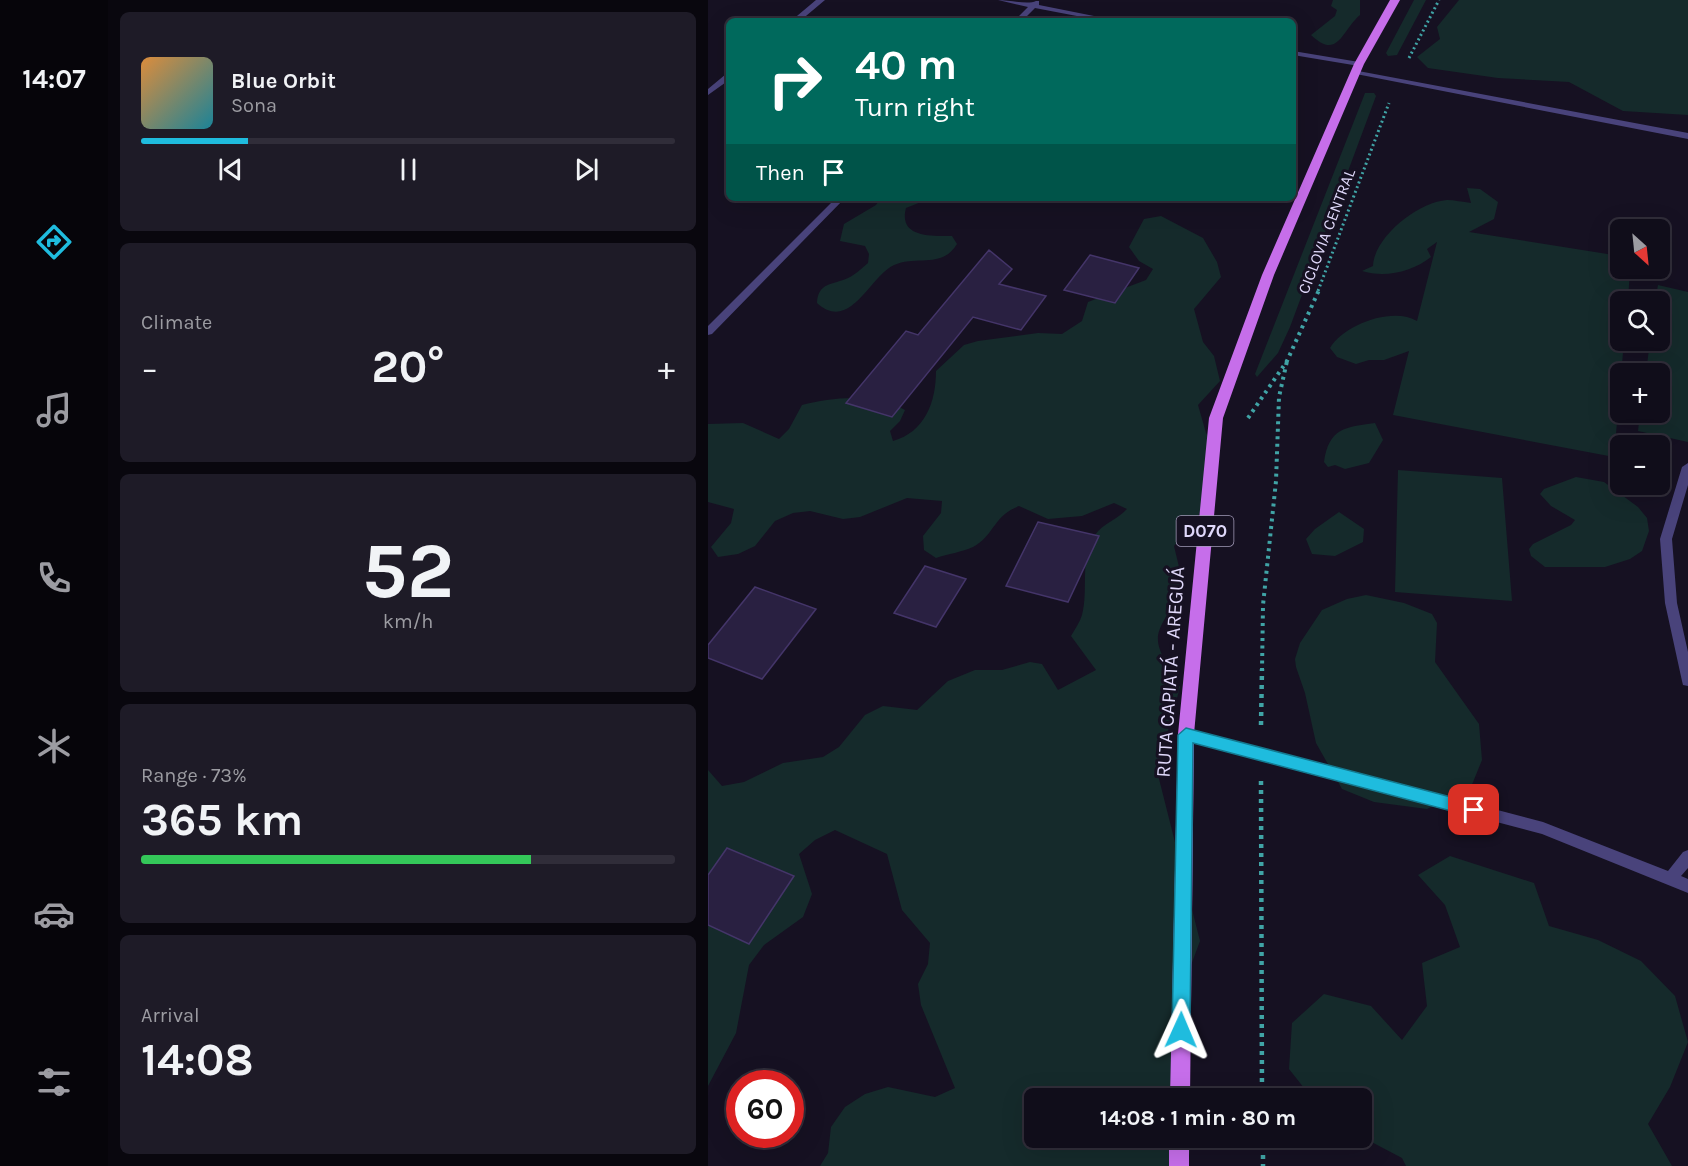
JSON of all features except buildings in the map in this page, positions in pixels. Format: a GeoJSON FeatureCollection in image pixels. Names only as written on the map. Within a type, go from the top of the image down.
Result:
{"type":"FeatureCollection","features":[{"type":"Feature","properties":{"kind":"main road","name":"RUTA CAPIATÁ - AREGUÁ"},"geometry":{"type":"LineString","coordinates":[[1180,1088],[1186,735],[1216,418],[1268,275],[1358,68],[1395,0]]}},
{"type":"Feature","properties":{"kind":"main road"},"geometry":{"type":"LineString","coordinates":[[1179,1148],[1179,1166]]}},
{"type":"Feature","properties":{"kind":"street"},"geometry":{"type":"LineString","coordinates":[[799,18],[821,0]]}},
{"type":"Feature","properties":{"kind":"street"},"geometry":{"type":"LineString","coordinates":[[1002,0],[1098,18]]}},
{"type":"Feature","properties":{"kind":"street"},"geometry":{"type":"LineString","coordinates":[[1021,18],[1039,0]]}},
{"type":"Feature","properties":{"kind":"street"},"geometry":{"type":"LineString","coordinates":[[1296,53],[1398,80],[1688,136]]}},
{"type":"Feature","properties":{"kind":"street"},"geometry":{"type":"LineString","coordinates":[[708,93],[726,78]]}},
{"type":"Feature","properties":{"kind":"street"},"geometry":{"type":"LineString","coordinates":[[708,332],[838,201]]}},
{"type":"Feature","properties":{"kind":"street"},"geometry":{"type":"LineString","coordinates":[[1688,467],[1666,539],[1671,603],[1688,681]]}},
{"type":"Feature","properties":{"kind":"street"},"geometry":{"type":"LineString","coordinates":[[1186,735],[1543,828],[1688,886]]}},
{"type":"Feature","properties":{"kind":"street"},"geometry":{"type":"LineString","coordinates":[[1670,879],[1688,857]]}},
{"type":"Feature","properties":{"kind":"path","name":"CICLOVIA CENTRAL"},"geometry":{"type":"LineString","coordinates":[[1213,457],[1255,410],[1287,361],[1309,315],[1398,80],[1439,0]]}},
{"type":"Feature","properties":{"kind":"path"},"geometry":{"type":"LineString","coordinates":[[1263,1148],[1263,1166]]}},
{"type":"Feature","properties":{"kind":"green space"},"geometry":{"type":"Polygon","coordinates":[[[1333,0],[1360,0],[1360,15],[1339,40],[1328,45],[1311,35],[1335,16],[1337,10],[1331,6],[1333,0]]]}},
{"type":"Feature","properties":{"kind":"green space"},"geometry":{"type":"Polygon","coordinates":[[[1414,0],[1426,0],[1397,55],[1388,56],[1386,53],[1414,0]]]}},
{"type":"Feature","properties":{"kind":"green space"},"geometry":{"type":"Polygon","coordinates":[[[1459,0],[1688,0],[1688,115],[1623,111],[1569,82],[1498,78],[1428,68],[1417,57],[1440,39],[1437,27],[1459,0]]]}},
{"type":"Feature","properties":{"kind":"green space"},"geometry":{"type":"Polygon","coordinates":[[[1365,93],[1374,93],[1376,96],[1290,327],[1278,353],[1257,377],[1255,374],[1365,93]]]}},
{"type":"Feature","properties":{"kind":"green space"},"geometry":{"type":"Polygon","coordinates":[[[1467,188],[1480,189],[1498,202],[1494,219],[1469,232],[1610,254],[1610,279],[1629,279],[1629,291],[1610,291],[1610,351],[1623,351],[1622,363],[1610,363],[1610,423],[1617,423],[1616,435],[1610,435],[1610,456],[1393,415],[1409,351],[1384,360],[1369,360],[1356,364],[1337,357],[1330,348],[1346,332],[1369,320],[1395,316],[1417,321],[1437,242],[1427,249],[1431,257],[1407,270],[1389,274],[1362,271],[1373,266],[1375,255],[1389,233],[1411,214],[1436,202],[1447,200],[1471,203],[1467,188]]]}},
{"type":"Feature","properties":{"kind":"green space"},"geometry":{"type":"Polygon","coordinates":[[[879,201],[924,201],[906,208],[907,225],[918,233],[952,236],[957,244],[951,252],[937,259],[894,265],[849,307],[839,311],[829,310],[817,303],[820,291],[827,285],[851,277],[868,263],[869,254],[865,246],[840,241],[844,224],[879,201]]]}},
{"type":"Feature","properties":{"kind":"green space"},"geometry":{"type":"Polygon","coordinates":[[[1161,216],[1203,238],[1217,262],[1221,277],[1194,309],[1203,342],[1214,356],[1220,381],[1198,405],[1206,433],[1219,455],[1213,497],[1174,546],[1184,588],[1165,618],[1158,637],[1163,656],[1180,687],[1157,771],[1200,941],[1175,1008],[1169,1042],[1184,1088],[1024,1088],[1024,1148],[1190,1148],[1188,1166],[820,1166],[828,1153],[831,1127],[845,1107],[865,1094],[888,1087],[935,1097],[955,1088],[921,1005],[918,984],[928,964],[930,943],[902,910],[887,854],[835,830],[815,840],[799,854],[812,894],[803,917],[764,945],[749,965],[736,1033],[708,1086],[708,770],[722,786],[744,782],[783,763],[823,757],[839,747],[865,715],[883,706],[917,710],[948,681],[975,670],[1002,670],[1030,662],[1042,664],[1058,690],[1096,670],[1071,636],[1082,615],[1087,554],[1090,544],[1098,531],[1127,509],[1114,503],[1082,516],[1048,519],[1019,506],[1004,515],[973,547],[936,558],[924,550],[923,536],[941,513],[942,501],[907,498],[860,517],[843,519],[810,511],[793,513],[775,521],[755,546],[738,554],[718,557],[711,547],[731,523],[734,509],[708,502],[708,424],[743,423],[779,439],[789,429],[802,405],[854,398],[881,401],[905,410],[900,421],[890,431],[893,441],[904,437],[921,423],[927,414],[934,394],[936,371],[964,345],[1038,333],[1062,334],[1082,321],[1088,302],[1146,280],[1153,269],[1139,261],[1129,247],[1144,219],[1161,216]]]}},
{"type":"Feature","properties":{"kind":"green space"},"geometry":{"type":"Polygon","coordinates":[[[1658,285],[1688,292],[1688,442],[1670,438],[1670,435],[1638,431],[1639,423],[1670,423],[1670,363],[1647,363],[1649,351],[1670,351],[1670,291],[1657,291],[1658,285]]]}},
{"type":"Feature","properties":{"kind":"green space"},"geometry":{"type":"Polygon","coordinates":[[[1375,423],[1383,440],[1369,463],[1345,469],[1335,465],[1328,467],[1324,462],[1326,451],[1334,436],[1347,428],[1375,423]]]}},
{"type":"Feature","properties":{"kind":"green space"},"geometry":{"type":"Polygon","coordinates":[[[1398,470],[1502,478],[1512,601],[1395,592],[1398,470]]]}},
{"type":"Feature","properties":{"kind":"green space"},"geometry":{"type":"Polygon","coordinates":[[[1576,477],[1604,482],[1610,486],[1610,495],[1622,495],[1638,507],[1647,518],[1649,531],[1642,551],[1630,559],[1605,567],[1545,567],[1531,556],[1529,549],[1533,544],[1571,525],[1575,520],[1551,506],[1540,494],[1544,489],[1576,477]]]}},
{"type":"Feature","properties":{"kind":"green space"},"geometry":{"type":"Polygon","coordinates":[[[1339,512],[1364,529],[1363,542],[1335,556],[1312,554],[1306,539],[1315,529],[1339,512]]]}},
{"type":"Feature","properties":{"kind":"green space"},"geometry":{"type":"Polygon","coordinates":[[[1366,595],[1404,603],[1432,614],[1437,623],[1435,662],[1479,724],[1482,760],[1471,787],[1427,809],[1374,802],[1342,789],[1316,743],[1305,693],[1296,667],[1295,659],[1300,643],[1322,610],[1347,599],[1366,595]]]}},
{"type":"Feature","properties":{"kind":"green space"},"geometry":{"type":"Polygon","coordinates":[[[1450,856],[1534,883],[1549,926],[1598,940],[1641,961],[1675,996],[1688,1042],[1670,1087],[1648,1124],[1672,1166],[1406,1166],[1402,1158],[1372,1142],[1372,1088],[1304,1088],[1289,1069],[1292,1023],[1324,994],[1371,1006],[1402,1040],[1427,1006],[1422,963],[1460,947],[1445,905],[1418,875],[1450,856]]]}},
{"type":"Feature","properties":{"kind":"route"},"geometry":{"type":"LineString","coordinates":[[1181,1030],[1186,735],[1474,810]]}}]}
